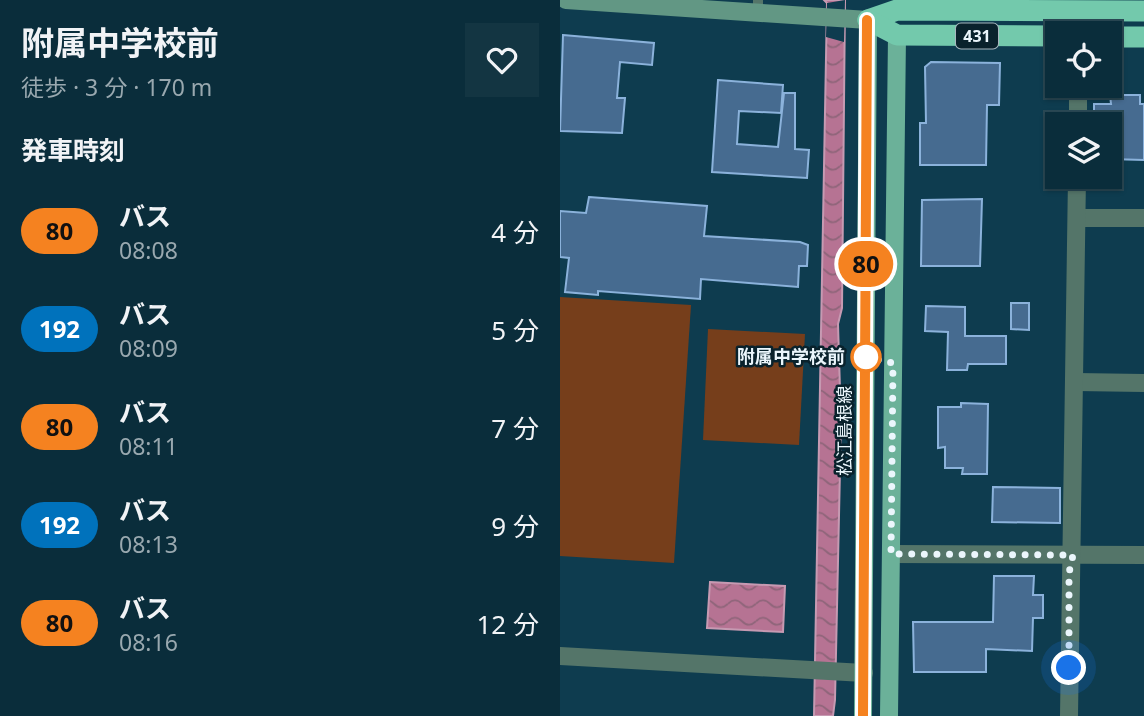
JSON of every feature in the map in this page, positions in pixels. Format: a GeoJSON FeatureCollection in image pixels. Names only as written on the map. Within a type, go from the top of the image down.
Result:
{"type":"FeatureCollection","features":[{"type":"Feature","properties":{"kind":"highway","name":"431"},"geometry":{"type":"LineString","coordinates":[[868,10],[897,5],[1040,10],[1080,5],[1144,11]]}},
{"type":"Feature","properties":{"kind":"highway"},"geometry":{"type":"LineString","coordinates":[[897,5],[897,35]]}},
{"type":"Feature","properties":{"kind":"highway","name":"431"},"geometry":{"type":"LineString","coordinates":[[868,10],[897,35],[1045,36]]}},
{"type":"Feature","properties":{"kind":"highway"},"geometry":{"type":"LineString","coordinates":[[1122,37],[1144,37]]}},
{"type":"Feature","properties":{"kind":"main road","name":"松江島根線"},"geometry":{"type":"LineString","coordinates":[[863,716],[868,10]]}},
{"type":"Feature","properties":{"kind":"main road"},"geometry":{"type":"LineString","coordinates":[[889,716],[897,35]]}},
{"type":"Feature","properties":{"kind":"street"},"geometry":{"type":"LineString","coordinates":[[577,0],[868,10]]}},
{"type":"Feature","properties":{"kind":"street"},"geometry":{"type":"LineString","coordinates":[[1040,10],[1067,21]]}},
{"type":"Feature","properties":{"kind":"street"},"geometry":{"type":"LineString","coordinates":[[1069,716],[1069,573],[1073,555],[1077,189]]}},
{"type":"Feature","properties":{"kind":"street"},"geometry":{"type":"LineString","coordinates":[[1077,218],[1144,218]]}},
{"type":"Feature","properties":{"kind":"street"},"geometry":{"type":"LineString","coordinates":[[1076,382],[1144,383]]}},
{"type":"Feature","properties":{"kind":"street"},"geometry":{"type":"LineString","coordinates":[[891,554],[1144,555]]}},
{"type":"Feature","properties":{"kind":"street"},"geometry":{"type":"LineString","coordinates":[[560,656],[864,673]]}},
{"type":"Feature","properties":{"kind":"shaded area"},"geometry":{"type":"Polygon","coordinates":[[[560,297],[691,305],[674,563],[560,556],[560,297]]]}},
{"type":"Feature","properties":{"kind":"shaded area"},"geometry":{"type":"Polygon","coordinates":[[[708,329],[805,334],[799,445],[703,440],[708,329]]]}},
{"type":"Feature","properties":{"kind":"water"},"geometry":{"type":"Polygon","coordinates":[[[824,0],[845,0],[842,308],[838,324],[841,423],[835,700],[833,716],[814,716],[827,3],[824,0]]]}},
{"type":"Feature","properties":{"kind":"water"},"geometry":{"type":"Polygon","coordinates":[[[710,582],[785,586],[783,632],[707,628],[710,582]]]}},
{"type":"Feature","properties":{"kind":"pier"},"geometry":{"type":"Polygon","coordinates":[[[845,0],[844,42],[826,37],[827,3],[845,0]]]}},
{"type":"Feature","properties":{"kind":"building"},"geometry":{"type":"Polygon","coordinates":[[[563,35],[654,43],[652,65],[620,62],[617,98],[625,98],[622,133],[560,131],[563,35]]]}},
{"type":"Feature","properties":{"kind":"building"},"geometry":{"type":"Polygon","coordinates":[[[931,62],[1000,63],[999,105],[987,105],[986,165],[920,165],[920,123],[926,123],[925,67],[931,62]]]}},
{"type":"Feature","properties":{"kind":"building"},"geometry":{"type":"Polygon","coordinates":[[[718,80],[783,85],[781,113],[739,111],[737,144],[778,147],[784,93],[795,93],[795,149],[809,150],[807,178],[712,172],[718,80]]]}},
{"type":"Feature","properties":{"kind":"building"},"geometry":{"type":"Polygon","coordinates":[[[1140,95],[1140,104],[1144,104],[1144,160],[1122,159],[1122,112],[1094,112],[1094,104],[1111,104],[1110,98],[1140,95]]]}},
{"type":"Feature","properties":{"kind":"building"},"geometry":{"type":"Polygon","coordinates":[[[589,197],[707,206],[704,236],[800,242],[808,245],[807,266],[799,266],[798,287],[701,279],[700,299],[598,291],[598,295],[565,292],[569,258],[560,257],[560,211],[586,213],[589,197]]]}},
{"type":"Feature","properties":{"kind":"building"},"geometry":{"type":"Polygon","coordinates":[[[982,199],[980,266],[921,266],[922,200],[982,199]]]}},
{"type":"Feature","properties":{"kind":"building"},"geometry":{"type":"Polygon","coordinates":[[[1011,303],[1029,303],[1029,330],[1011,329],[1011,303]]]}},
{"type":"Feature","properties":{"kind":"building"},"geometry":{"type":"Polygon","coordinates":[[[926,306],[965,307],[965,336],[1006,336],[1006,364],[968,364],[967,370],[947,370],[948,332],[925,331],[926,306]]]}},
{"type":"Feature","properties":{"kind":"building"},"geometry":{"type":"Polygon","coordinates":[[[961,403],[988,404],[987,474],[962,474],[963,468],[945,468],[945,447],[938,448],[938,407],[961,407],[961,403]]]}},
{"type":"Feature","properties":{"kind":"building"},"geometry":{"type":"Polygon","coordinates":[[[993,487],[1060,488],[1060,523],[992,522],[993,487]]]}},
{"type":"Feature","properties":{"kind":"building"},"geometry":{"type":"Polygon","coordinates":[[[994,576],[1034,576],[1033,595],[1043,595],[1043,618],[1033,618],[1032,651],[986,649],[986,672],[914,672],[913,622],[993,622],[994,576]]]}},
{"type":"Feature","properties":{"kind":"bus line","name":"80"},"geometry":{"type":"LineString","coordinates":[[863,716],[867,20]]}},
{"type":"Feature","properties":{"kind":"place","name":"附属中学校前"},"geometry":{"type":"Point","coordinates":[866,357]}},
{"type":"Feature","properties":{"kind":"route"},"geometry":{"type":"LineString","coordinates":[[866,357],[893,363],[891,554],[1073,555],[1069,573],[1069,668]]}}]}
